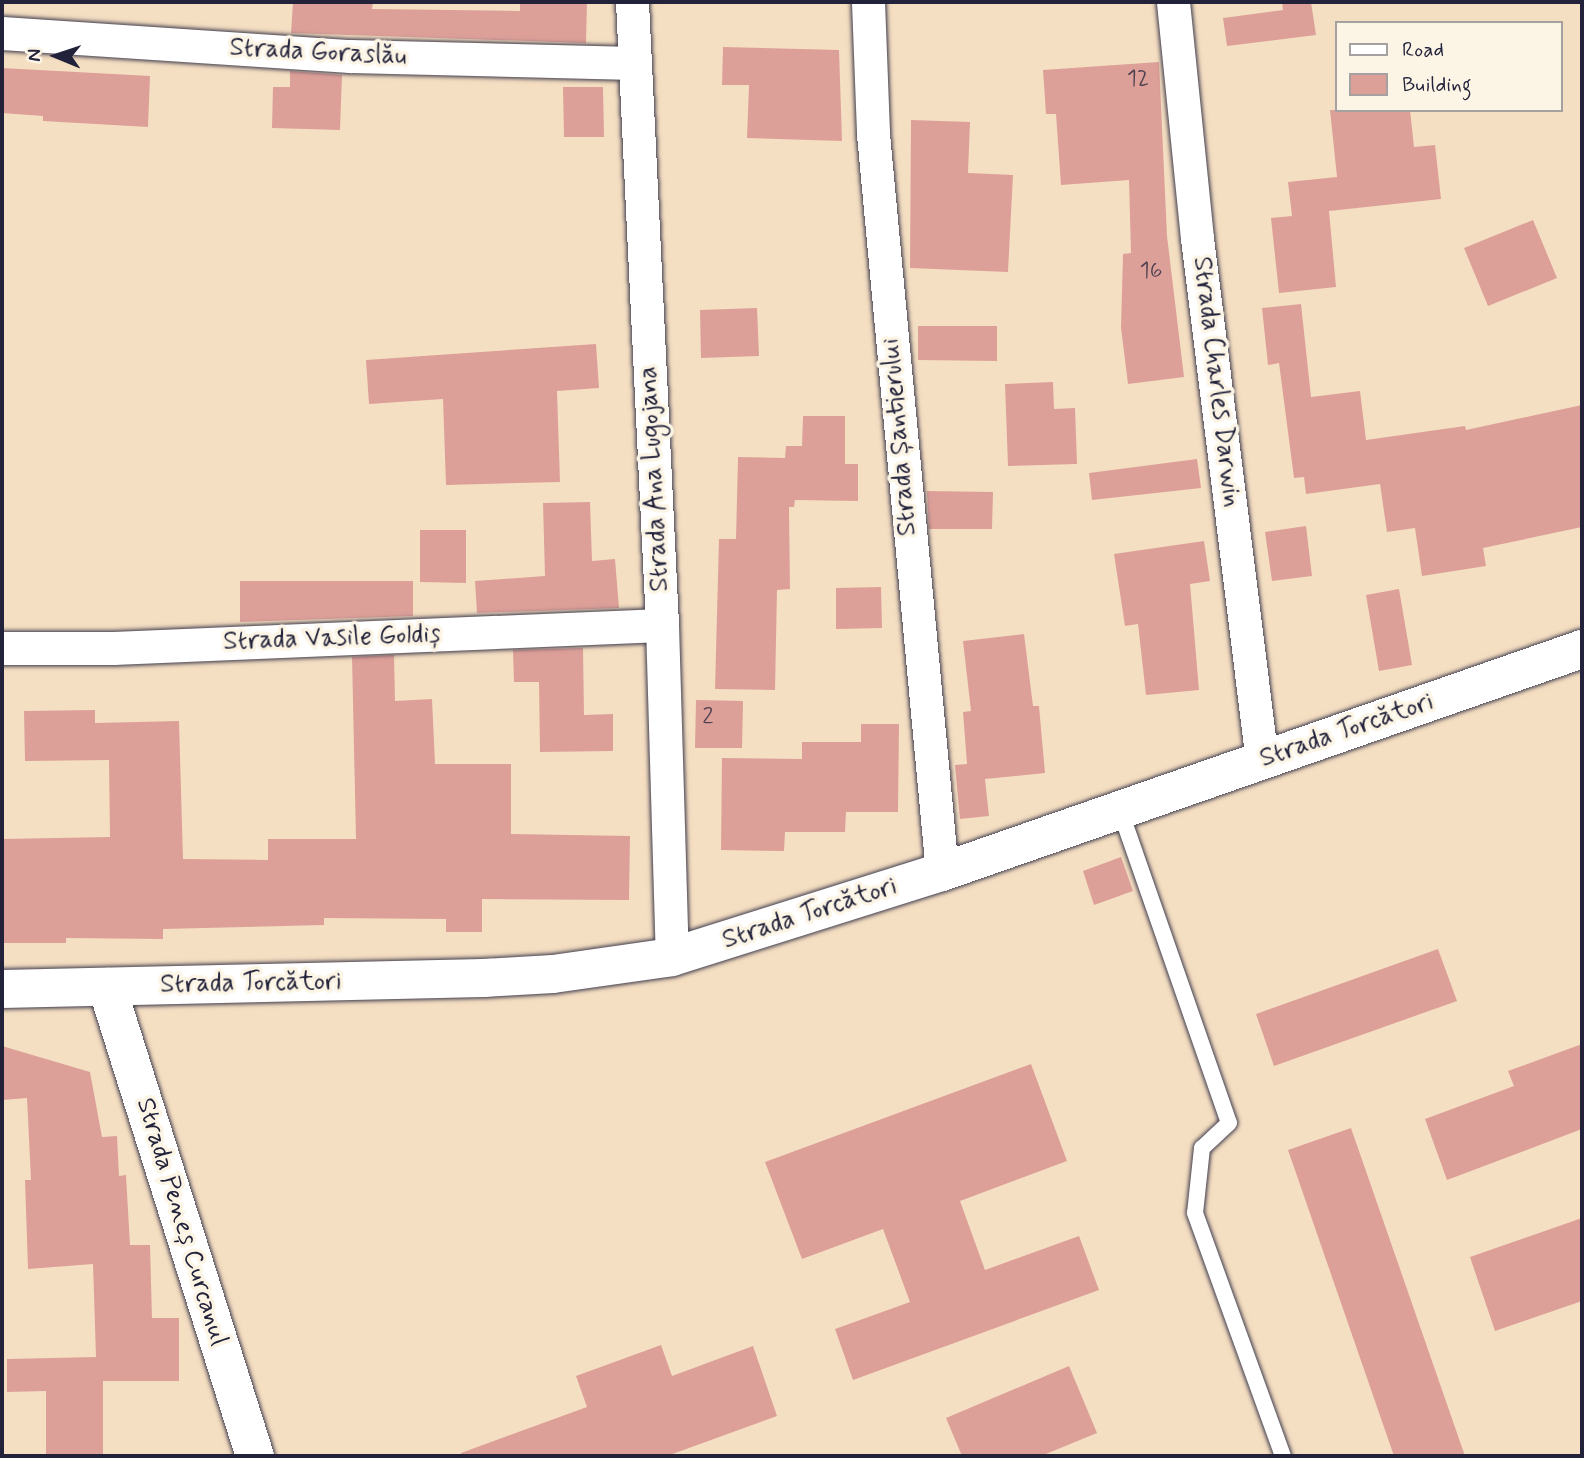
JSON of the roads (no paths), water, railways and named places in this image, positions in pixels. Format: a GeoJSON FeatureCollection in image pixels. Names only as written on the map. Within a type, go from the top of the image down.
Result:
{"type":"FeatureCollection","features":[{"type":"Feature","properties":{"kind":"street","name":"Strada Ana Lugojana"},"geometry":{"type":"LineString","coordinates":[[632,2],[663,625],[672,957]]}},
{"type":"Feature","properties":{"kind":"street","name":"Strada Șantierului"},"geometry":{"type":"LineString","coordinates":[[868,2],[873,134],[942,872]]}},
{"type":"Feature","properties":{"kind":"street","name":"Strada Charles Darwin"},"geometry":{"type":"LineString","coordinates":[[1173,2],[1197,238],[1262,761]]}},
{"type":"Feature","properties":{"kind":"street","name":"Strada Goraslău"},"geometry":{"type":"LineString","coordinates":[[2,33],[350,56],[634,63]]}},
{"type":"Feature","properties":{"kind":"street","name":"Strada Vasile Goldiș"},"geometry":{"type":"LineString","coordinates":[[2,648],[113,648],[663,625]]}},
{"type":"Feature","properties":{"kind":"street","name":"Strada Torcători"},"geometry":{"type":"LineString","coordinates":[[2,989],[497,977],[625,966],[672,957],[942,872],[1582,649]]}},
{"type":"Feature","properties":{"kind":"street","name":"Strada Peneș Curcanul"},"geometry":{"type":"LineString","coordinates":[[107,987],[255,1456]]}},
{"type":"Feature","properties":{"kind":"lane"},"geometry":{"type":"LineString","coordinates":[[1120,810],[1229,1123],[1202,1148],[1195,1213],[1283,1456]]}}]}
